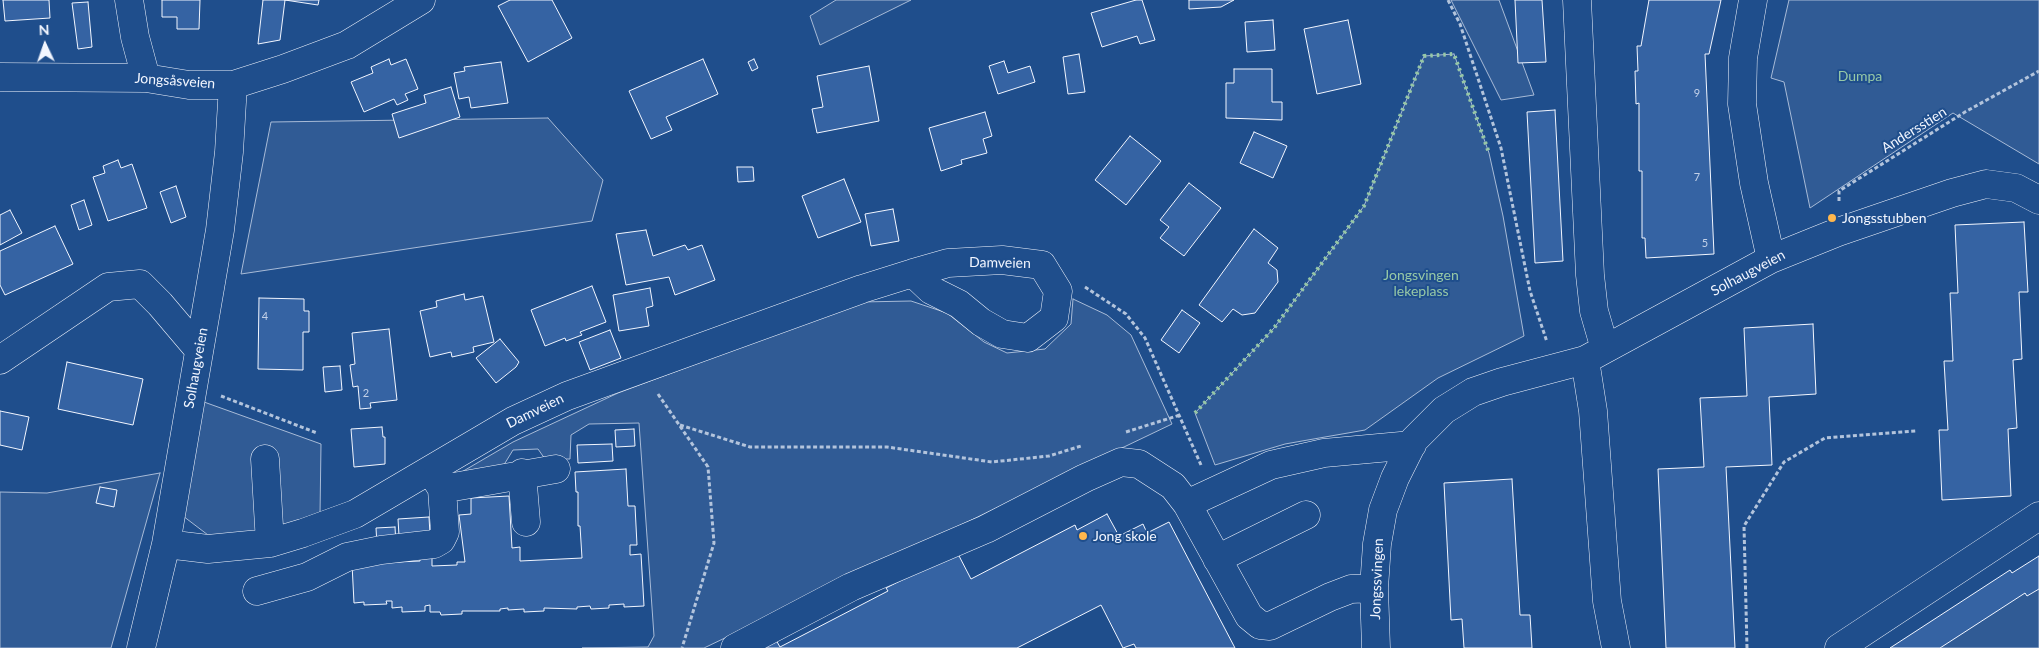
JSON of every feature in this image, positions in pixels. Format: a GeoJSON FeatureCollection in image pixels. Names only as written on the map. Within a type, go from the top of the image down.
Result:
{"type":"FeatureCollection","features":[{"type":"Feature","properties":{"kind":"street"},"geometry":{"type":"LineString","coordinates":[[129,0],[135,37],[146,78]]}},
{"type":"Feature","properties":{"kind":"street","name":"Jongsåsveien"},"geometry":{"type":"LineString","coordinates":[[0,78],[146,78],[189,85],[233,85],[284,70],[347,45],[421,0]]}},
{"type":"Feature","properties":{"kind":"street"},"geometry":{"type":"LineString","coordinates":[[1577,0],[1590,274],[1594,311],[1593,411],[1607,601],[1616,648]]}},
{"type":"Feature","properties":{"kind":"street"},"geometry":{"type":"LineString","coordinates":[[1753,0],[1743,58],[1742,104],[1754,183],[1771,259]]}},
{"type":"Feature","properties":{"kind":"street","name":"Solhaugveien"},"geometry":{"type":"LineString","coordinates":[[141,648],[166,544],[199,350],[224,191],[233,85]]}},
{"type":"Feature","properties":{"kind":"street","name":"Solhaugveien"},"geometry":{"type":"LineString","coordinates":[[1595,354],[1771,259],[1838,232],[1952,193],[1986,184],[2016,188],[2039,200]]}},
{"type":"Feature","properties":{"kind":"street","name":"Damveien"},"geometry":{"type":"LineString","coordinates":[[166,544],[208,549],[270,543],[354,514],[436,479],[513,421],[567,396],[862,289],[913,273],[948,263],[1002,260],[1042,265],[1058,291],[1054,318],[1028,338],[1002,334],[981,322],[959,304],[931,290],[913,273]]}},
{"type":"Feature","properties":{"kind":"street"},"geometry":{"type":"LineString","coordinates":[[0,360],[108,287],[140,284],[160,304],[199,350]]}},
{"type":"Feature","properties":{"kind":"street","name":"Jongssvingen"},"geometry":{"type":"LineString","coordinates":[[1376,648],[1374,588],[1377,544],[1383,510],[1412,445],[1444,410],[1473,392],[1595,354]]}},
{"type":"Feature","properties":{"kind":"street"},"geometry":{"type":"LineString","coordinates":[[1187,504],[1272,465],[1324,453],[1412,445]]}},
{"type":"Feature","properties":{"kind":"street"},"geometry":{"type":"LineString","coordinates":[[265,459],[270,543]]}},
{"type":"Feature","properties":{"kind":"street"},"geometry":{"type":"LineString","coordinates":[[735,648],[851,587],[986,530],[1085,478],[1121,462],[1139,464],[1173,486],[1187,504],[1249,616],[1260,625],[1270,626],[1330,597],[1352,589],[1374,588]]}},
{"type":"Feature","properties":{"kind":"street"},"geometry":{"type":"LineString","coordinates":[[257,591],[307,577],[347,556],[434,544],[441,540],[445,532],[436,479],[556,469]]}},
{"type":"Feature","properties":{"kind":"street"},"geometry":{"type":"LineString","coordinates":[[522,473],[526,522]]}},
{"type":"Feature","properties":{"kind":"street"},"geometry":{"type":"LineString","coordinates":[[1217,559],[1306,515]]}},
{"type":"Feature","properties":{"kind":"street"},"geometry":{"type":"LineString","coordinates":[[1840,648],[2039,516]]}},
{"type":"Feature","properties":{"kind":"path"},"geometry":{"type":"LineString","coordinates":[[1448,0],[1460,24],[1500,148],[1530,292],[1555,367]]}},
{"type":"Feature","properties":{"kind":"path","name":"Andersstien"},"geometry":{"type":"LineString","coordinates":[[1838,232],[1839,190],[1965,112],[2039,72]]}},
{"type":"Feature","properties":{"kind":"path"},"geometry":{"type":"LineString","coordinates":[[1042,265],[1087,288],[1126,314],[1145,338],[1213,492]]}},
{"type":"Feature","properties":{"kind":"path"},"geometry":{"type":"LineString","coordinates":[[640,370],[708,467],[714,543],[682,648]]}},
{"type":"Feature","properties":{"kind":"path"},"geometry":{"type":"LineString","coordinates":[[192,385],[317,433]]}},
{"type":"Feature","properties":{"kind":"path"},"geometry":{"type":"LineString","coordinates":[[1124,433],[1180,415]]}},
{"type":"Feature","properties":{"kind":"path"},"geometry":{"type":"LineString","coordinates":[[680,425],[750,447],[887,447],[992,462],[1049,456],[1086,444]]}},
{"type":"Feature","properties":{"kind":"path"},"geometry":{"type":"LineString","coordinates":[[1747,648],[1744,526],[1784,462],[1825,438],[1916,431]]}},
{"type":"Feature","properties":{"kind":"green space"},"geometry":{"type":"Polygon","coordinates":[[[836,0],[911,0],[820,45],[810,16],[836,0]]]}},
{"type":"Feature","properties":{"kind":"green space"},"geometry":{"type":"Polygon","coordinates":[[[1451,0],[1499,0],[1534,95],[1501,100],[1451,0]]]}},
{"type":"Feature","properties":{"kind":"green space","name":"Dumpa"},"geometry":{"type":"Polygon","coordinates":[[[1789,0],[2039,0],[2039,164],[1953,113],[1810,208],[1784,82],[1771,78],[1789,0]]]}},
{"type":"Feature","properties":{"kind":"green space","name":"Jongsvingen lekeplass"},"geometry":{"type":"Polygon","coordinates":[[[1454,54],[1489,153],[1503,216],[1524,336],[1438,378],[1365,430],[1285,444],[1215,465],[1195,413],[1274,328],[1364,206],[1424,56],[1454,54]]]}},
{"type":"Feature","properties":{"kind":"green space"},"geometry":{"type":"Polygon","coordinates":[[[548,118],[603,180],[592,221],[241,274],[271,122],[548,118]]]}},
{"type":"Feature","properties":{"kind":"green space"},"geometry":{"type":"Polygon","coordinates":[[[1073,299],[1107,315],[1131,335],[1172,424],[704,648],[582,648],[648,647],[654,636],[639,423],[589,424],[571,435],[570,459],[545,459],[538,449],[513,450],[502,468],[460,473],[513,442],[618,393],[861,302],[911,301],[947,313],[984,342],[1007,353],[1045,349],[1071,324],[1073,299]]]}},
{"type":"Feature","properties":{"kind":"green space"},"geometry":{"type":"Polygon","coordinates":[[[204,402],[321,444],[320,515],[254,534],[208,535],[183,516],[204,402]]]}},
{"type":"Feature","properties":{"kind":"green space"},"geometry":{"type":"Polygon","coordinates":[[[160,473],[111,648],[0,648],[0,492],[47,493],[160,473]]]}},
{"type":"Feature","properties":{"kind":"green space"},"geometry":{"type":"Polygon","coordinates":[[[2039,558],[2039,648],[1895,648],[2039,558]]]}},
{"type":"Feature","properties":{"kind":"building"},"geometry":{"type":"Polygon","coordinates":[[[3,0],[49,0],[50,18],[5,21],[3,0]]]}},
{"type":"Feature","properties":{"kind":"building"},"geometry":{"type":"Polygon","coordinates":[[[162,0],[200,0],[199,29],[177,29],[177,17],[162,17],[162,0]]]}},
{"type":"Feature","properties":{"kind":"building"},"geometry":{"type":"Polygon","coordinates":[[[263,0],[285,0],[280,40],[258,44],[263,0]]]}},
{"type":"Feature","properties":{"kind":"building"},"geometry":{"type":"Polygon","coordinates":[[[285,0],[319,0],[318,5],[285,0]]]}},
{"type":"Feature","properties":{"kind":"building"},"geometry":{"type":"Polygon","coordinates":[[[510,0],[552,0],[572,38],[528,62],[498,6],[510,0]]]}},
{"type":"Feature","properties":{"kind":"building"},"geometry":{"type":"Polygon","coordinates":[[[1142,0],[1155,40],[1140,44],[1137,36],[1102,47],[1091,13],[1142,0]]]}},
{"type":"Feature","properties":{"kind":"building"},"geometry":{"type":"Polygon","coordinates":[[[1189,0],[1234,0],[1221,7],[1189,9],[1189,0]]]}},
{"type":"Feature","properties":{"kind":"building"},"geometry":{"type":"Polygon","coordinates":[[[1515,0],[1542,0],[1546,62],[1518,63],[1515,0]]]}},
{"type":"Feature","properties":{"kind":"building"},"geometry":{"type":"Polygon","coordinates":[[[1649,0],[1721,0],[1709,54],[1705,54],[1714,254],[1646,258],[1645,238],[1642,238],[1642,171],[1639,171],[1639,103],[1636,104],[1635,71],[1638,71],[1637,46],[1641,46],[1649,0]]]}},
{"type":"Feature","properties":{"kind":"building"},"geometry":{"type":"Polygon","coordinates":[[[88,2],[92,47],[78,49],[72,3],[88,2]]]}},
{"type":"Feature","properties":{"kind":"building"},"geometry":{"type":"Polygon","coordinates":[[[1273,20],[1275,50],[1247,52],[1245,22],[1273,20]]]}},
{"type":"Feature","properties":{"kind":"building"},"geometry":{"type":"Polygon","coordinates":[[[1348,20],[1361,84],[1317,94],[1304,29],[1348,20]]]}},
{"type":"Feature","properties":{"kind":"building"},"geometry":{"type":"Polygon","coordinates":[[[1079,54],[1085,92],[1068,94],[1063,57],[1079,54]]]}},
{"type":"Feature","properties":{"kind":"building"},"geometry":{"type":"Polygon","coordinates":[[[389,59],[391,65],[406,59],[418,89],[405,94],[408,100],[397,105],[394,99],[364,112],[351,82],[373,73],[371,67],[389,59]]]}},
{"type":"Feature","properties":{"kind":"building"},"geometry":{"type":"Polygon","coordinates":[[[703,59],[718,94],[666,117],[672,130],[651,139],[629,91],[703,59]]]}},
{"type":"Feature","properties":{"kind":"building"},"geometry":{"type":"Polygon","coordinates":[[[754,59],[758,68],[752,71],[748,62],[754,59]]]}},
{"type":"Feature","properties":{"kind":"building"},"geometry":{"type":"Polygon","coordinates":[[[1004,61],[1008,73],[1030,66],[1035,82],[998,94],[989,66],[1004,61]]]}},
{"type":"Feature","properties":{"kind":"building"},"geometry":{"type":"Polygon","coordinates":[[[501,62],[508,103],[471,108],[469,97],[459,99],[454,73],[465,71],[464,67],[501,62]]]}},
{"type":"Feature","properties":{"kind":"building"},"geometry":{"type":"Polygon","coordinates":[[[869,66],[879,121],[817,133],[812,109],[823,107],[817,76],[869,66]]]}},
{"type":"Feature","properties":{"kind":"building"},"geometry":{"type":"Polygon","coordinates":[[[1234,69],[1272,69],[1272,102],[1282,102],[1282,120],[1226,118],[1226,83],[1234,83],[1234,69]]]}},
{"type":"Feature","properties":{"kind":"building"},"geometry":{"type":"Polygon","coordinates":[[[451,87],[460,117],[399,138],[392,114],[426,103],[424,95],[451,87]]]}},
{"type":"Feature","properties":{"kind":"building"},"geometry":{"type":"Polygon","coordinates":[[[1555,110],[1563,261],[1535,263],[1527,112],[1555,110]]]}},
{"type":"Feature","properties":{"kind":"building"},"geometry":{"type":"Polygon","coordinates":[[[985,112],[992,136],[983,139],[987,153],[961,160],[962,164],[941,171],[929,128],[985,112]]]}},
{"type":"Feature","properties":{"kind":"building"},"geometry":{"type":"Polygon","coordinates":[[[1254,132],[1287,146],[1273,178],[1240,163],[1254,132]]]}},
{"type":"Feature","properties":{"kind":"building"},"geometry":{"type":"Polygon","coordinates":[[[1130,136],[1161,161],[1126,205],[1095,180],[1130,136]]]}},
{"type":"Feature","properties":{"kind":"building"},"geometry":{"type":"Polygon","coordinates":[[[118,160],[121,168],[132,164],[147,208],[108,221],[93,177],[105,173],[103,166],[118,160]]]}},
{"type":"Feature","properties":{"kind":"building"},"geometry":{"type":"Polygon","coordinates":[[[737,167],[753,167],[754,181],[738,182],[737,167]]]}},
{"type":"Feature","properties":{"kind":"building"},"geometry":{"type":"Polygon","coordinates":[[[844,179],[861,222],[818,238],[802,196],[844,179]]]}},
{"type":"Feature","properties":{"kind":"building"},"geometry":{"type":"Polygon","coordinates":[[[1189,183],[1221,208],[1184,256],[1160,238],[1169,227],[1160,220],[1189,183]]]}},
{"type":"Feature","properties":{"kind":"building"},"geometry":{"type":"Polygon","coordinates":[[[176,186],[186,217],[171,223],[160,192],[176,186]]]}},
{"type":"Feature","properties":{"kind":"building"},"geometry":{"type":"Polygon","coordinates":[[[84,200],[92,225],[79,230],[71,205],[84,200]]]}},
{"type":"Feature","properties":{"kind":"building"},"geometry":{"type":"Polygon","coordinates":[[[893,209],[899,241],[871,246],[865,214],[893,209]]]}},
{"type":"Feature","properties":{"kind":"building"},"geometry":{"type":"Polygon","coordinates":[[[10,210],[22,233],[0,245],[0,215],[10,210]]]}},
{"type":"Feature","properties":{"kind":"building"},"geometry":{"type":"Polygon","coordinates":[[[2024,222],[2028,292],[2019,292],[2022,359],[2013,360],[2017,428],[2008,429],[2011,496],[1942,500],[1939,430],[1948,430],[1944,361],[1953,361],[1950,293],[1958,293],[1955,225],[2024,222]]]}},
{"type":"Feature","properties":{"kind":"building"},"geometry":{"type":"Polygon","coordinates":[[[55,226],[73,264],[5,295],[0,285],[0,251],[55,226]]]}},
{"type":"Feature","properties":{"kind":"building"},"geometry":{"type":"Polygon","coordinates":[[[1254,229],[1278,248],[1268,263],[1277,270],[1278,282],[1255,313],[1242,315],[1233,309],[1222,322],[1199,305],[1254,229]]]}},
{"type":"Feature","properties":{"kind":"building"},"geometry":{"type":"Polygon","coordinates":[[[646,230],[653,256],[685,245],[688,250],[702,245],[715,280],[675,295],[669,277],[626,285],[616,234],[646,230]]]}},
{"type":"Feature","properties":{"kind":"building"},"geometry":{"type":"Polygon","coordinates":[[[592,286],[606,322],[580,332],[582,335],[566,341],[565,338],[545,346],[531,310],[592,286]]]}},
{"type":"Feature","properties":{"kind":"building"},"geometry":{"type":"Polygon","coordinates":[[[650,288],[653,306],[646,308],[649,326],[619,331],[613,295],[650,288]]]}},
{"type":"Feature","properties":{"kind":"building"},"geometry":{"type":"Polygon","coordinates":[[[464,294],[465,300],[483,296],[494,342],[473,347],[474,352],[452,357],[451,352],[430,357],[420,311],[437,307],[436,301],[464,294]]]}},
{"type":"Feature","properties":{"kind":"building"},"geometry":{"type":"Polygon","coordinates":[[[259,298],[304,299],[304,311],[309,311],[309,332],[303,332],[303,370],[258,369],[259,298]]]}},
{"type":"Feature","properties":{"kind":"building"},"geometry":{"type":"Polygon","coordinates":[[[1182,310],[1200,323],[1179,353],[1161,340],[1182,310]]]}},
{"type":"Feature","properties":{"kind":"building"},"geometry":{"type":"Polygon","coordinates":[[[1813,324],[1816,394],[1769,397],[1772,465],[1726,467],[1735,648],[1666,648],[1658,469],[1704,467],[1700,398],[1747,396],[1744,328],[1813,324]]]}},
{"type":"Feature","properties":{"kind":"building"},"geometry":{"type":"Polygon","coordinates":[[[389,329],[397,400],[370,403],[371,408],[360,409],[358,386],[353,387],[350,365],[355,364],[352,333],[389,329]]]}},
{"type":"Feature","properties":{"kind":"building"},"geometry":{"type":"Polygon","coordinates":[[[610,330],[621,358],[590,370],[579,342],[610,330]]]}},
{"type":"Feature","properties":{"kind":"building"},"geometry":{"type":"Polygon","coordinates":[[[500,339],[519,362],[516,367],[496,383],[476,358],[500,339]]]}},
{"type":"Feature","properties":{"kind":"building"},"geometry":{"type":"Polygon","coordinates":[[[67,362],[143,379],[133,425],[58,409],[67,362]]]}},
{"type":"Feature","properties":{"kind":"building"},"geometry":{"type":"Polygon","coordinates":[[[340,366],[342,390],[325,392],[323,367],[340,366]]]}},
{"type":"Feature","properties":{"kind":"building"},"geometry":{"type":"Polygon","coordinates":[[[0,411],[29,417],[22,450],[0,445],[0,411]]]}},
{"type":"Feature","properties":{"kind":"building"},"geometry":{"type":"Polygon","coordinates":[[[382,427],[383,437],[385,437],[385,464],[354,467],[351,429],[382,427]]]}},
{"type":"Feature","properties":{"kind":"building"},"geometry":{"type":"Polygon","coordinates":[[[634,429],[635,446],[616,447],[615,430],[634,429]]]}},
{"type":"Feature","properties":{"kind":"building"},"geometry":{"type":"Polygon","coordinates":[[[612,444],[613,461],[578,463],[577,445],[612,444]]]}},
{"type":"Feature","properties":{"kind":"building"},"geometry":{"type":"Polygon","coordinates":[[[626,469],[628,506],[635,506],[637,545],[630,545],[630,555],[641,554],[644,606],[624,607],[624,604],[609,605],[609,608],[591,609],[590,606],[577,607],[577,609],[544,608],[544,611],[524,612],[524,609],[508,610],[508,608],[500,609],[500,611],[462,611],[462,614],[441,615],[440,612],[430,612],[430,605],[425,606],[425,611],[402,612],[402,607],[392,608],[392,601],[386,601],[387,604],[364,605],[364,602],[354,603],[352,564],[420,561],[420,558],[432,557],[432,566],[457,565],[457,562],[465,562],[459,515],[471,514],[471,498],[509,496],[512,548],[520,547],[520,561],[582,558],[575,472],[626,469]]]}},
{"type":"Feature","properties":{"kind":"building"},"geometry":{"type":"Polygon","coordinates":[[[1512,479],[1520,615],[1530,615],[1532,648],[1464,648],[1462,619],[1451,620],[1444,483],[1512,479]]]}},
{"type":"Feature","properties":{"kind":"building"},"geometry":{"type":"Polygon","coordinates":[[[100,487],[117,490],[114,507],[96,503],[100,487]]]}},
{"type":"Feature","properties":{"kind":"building"},"geometry":{"type":"Polygon","coordinates":[[[1107,514],[1119,536],[1143,524],[1147,533],[1169,522],[1235,648],[1136,648],[1134,644],[1123,648],[1101,605],[1017,648],[760,648],[776,640],[780,647],[888,591],[886,588],[957,552],[971,579],[1075,525],[1077,530],[1107,514]]]}},
{"type":"Feature","properties":{"kind":"building"},"geometry":{"type":"Polygon","coordinates":[[[429,517],[430,534],[399,536],[398,519],[429,517]]]}},
{"type":"Feature","properties":{"kind":"building"},"geometry":{"type":"Polygon","coordinates":[[[395,527],[396,544],[377,545],[376,528],[395,527]]]}},
{"type":"Feature","properties":{"kind":"building"},"geometry":{"type":"Polygon","coordinates":[[[2039,556],[2039,589],[2027,596],[2025,593],[1940,648],[1890,648],[2010,570],[2012,573],[2039,556]]]}},
{"type":"Feature","properties":{"kind":"hedge"},"geometry":{"type":"LineString","coordinates":[[1195,413],[1274,328],[1364,206],[1424,56],[1454,54],[1489,153]]}},
{"type":"Feature","properties":{"kind":"place","name":"Jongsstubben"},"geometry":{"type":"Point","coordinates":[1832,218]}},
{"type":"Feature","properties":{"kind":"place","name":"Jong skole"},"geometry":{"type":"Point","coordinates":[1083,536]}}]}
